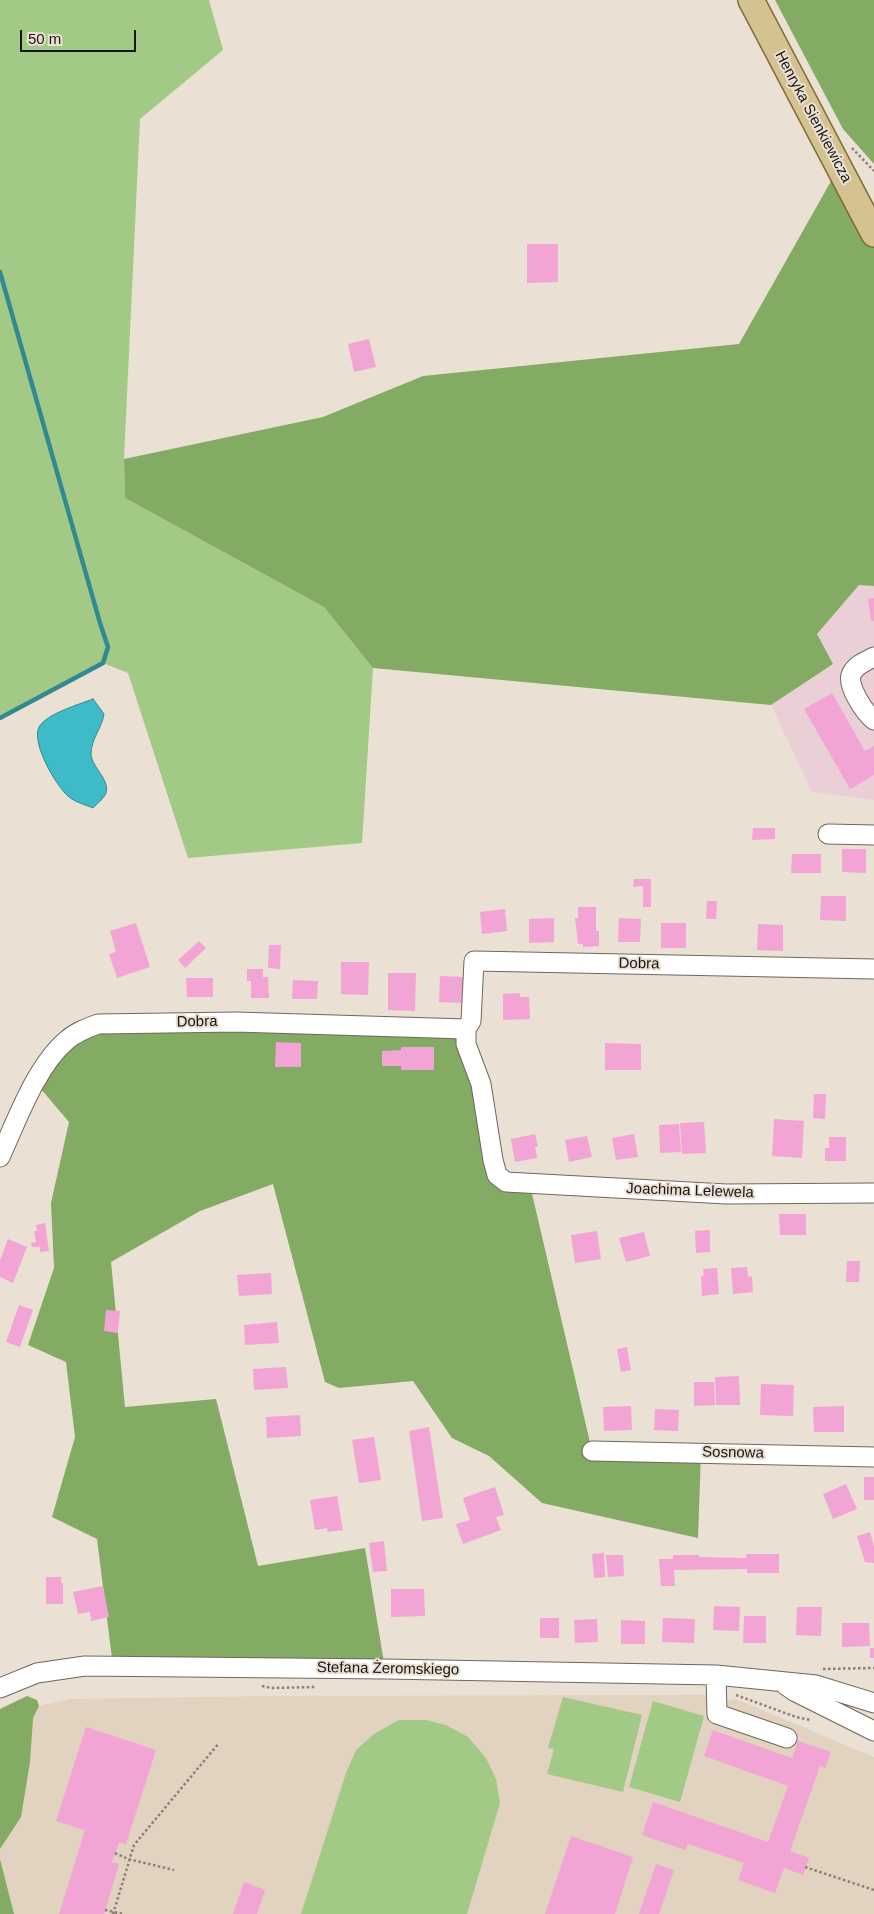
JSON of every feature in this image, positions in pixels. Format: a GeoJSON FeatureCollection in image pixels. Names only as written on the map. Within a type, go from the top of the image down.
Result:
{"type":"FeatureCollection","features":[{"type":"Feature","properties":{"kind":"main road","name":"Henryka Sienkiewicza"},"geometry":{"type":"LineString","coordinates":[[751,0],[874,234]]}},
{"type":"Feature","properties":{"kind":"street"},"geometry":{"type":"LineString","coordinates":[[874,657],[852,670],[850,678],[851,686],[858,700],[874,720]]}},
{"type":"Feature","properties":{"kind":"street"},"geometry":{"type":"LineString","coordinates":[[828,834],[874,835]]}},
{"type":"Feature","properties":{"kind":"street","name":"Dobra"},"geometry":{"type":"LineString","coordinates":[[506,1182],[497,1175],[481,1084],[466,1044],[466,1029],[471,1021],[474,961],[874,969]]}},
{"type":"Feature","properties":{"kind":"street","name":"Dobra"},"geometry":{"type":"LineString","coordinates":[[0,1157],[36,1082],[57,1050],[67,1040],[82,1030],[98,1024],[236,1022],[466,1029]]}},
{"type":"Feature","properties":{"kind":"street","name":"Joachima Lelewela"},"geometry":{"type":"LineString","coordinates":[[506,1182],[726,1194],[874,1193]]}},
{"type":"Feature","properties":{"kind":"street","name":"Sosnowa"},"geometry":{"type":"LineString","coordinates":[[592,1451],[874,1457]]}},
{"type":"Feature","properties":{"kind":"street","name":"Stefana Żeromskiego"},"geometry":{"type":"LineString","coordinates":[[0,1688],[37,1673],[85,1666],[385,1669],[716,1684],[778,1680],[816,1684],[874,1703]]}},
{"type":"Feature","properties":{"kind":"street","name":"Stefana Żeromskiego"},"geometry":{"type":"LineString","coordinates":[[778,1680],[794,1691],[874,1731]]}},
{"type":"Feature","properties":{"kind":"street"},"geometry":{"type":"LineString","coordinates":[[716,1684],[717,1714],[787,1738]]}},
{"type":"Feature","properties":{"kind":"path"},"geometry":{"type":"LineString","coordinates":[[848,143],[874,171]]}},
{"type":"Feature","properties":{"kind":"path"},"geometry":{"type":"LineString","coordinates":[[716,1684],[734,1694],[796,1717],[814,1720]]}},
{"type":"Feature","properties":{"kind":"path"},"geometry":{"type":"LineString","coordinates":[[113,1913],[128,1859],[134,1845],[219,1743]]}},
{"type":"Feature","properties":{"kind":"path"},"geometry":{"type":"LineString","coordinates":[[116,1853],[128,1859],[174,1870]]}},
{"type":"Feature","properties":{"kind":"path"},"geometry":{"type":"LineString","coordinates":[[806,1867],[874,1890]]}},
{"type":"Feature","properties":{"kind":"path"},"geometry":{"type":"LineString","coordinates":[[105,1910],[123,1914]]}},
{"type":"Feature","properties":{"kind":"shaded area"},"geometry":{"type":"Polygon","coordinates":[[[859,584],[874,586],[874,800],[812,792],[771,705],[832,664],[817,634],[859,584]]]}},
{"type":"Feature","properties":{"kind":"shaded area"},"geometry":{"type":"Polygon","coordinates":[[[711,1695],[717,1702],[736,1699],[874,1757],[874,1914],[0,1914],[0,1726],[39,1706],[70,1699],[270,1696],[711,1695]]]}},
{"type":"Feature","properties":{"kind":"green space"},"geometry":{"type":"Polygon","coordinates":[[[0,0],[209,0],[223,50],[140,119],[124,459],[125,498],[324,607],[373,668],[362,843],[188,858],[128,673],[103,663],[0,718],[0,0]]]}},
{"type":"Feature","properties":{"kind":"green space"},"geometry":{"type":"Polygon","coordinates":[[[775,0],[874,0],[874,164],[843,129],[775,0]]]}},
{"type":"Feature","properties":{"kind":"green space"},"geometry":{"type":"Polygon","coordinates":[[[839,167],[874,234],[874,586],[859,585],[817,634],[833,664],[771,705],[373,668],[324,607],[125,498],[124,459],[323,417],[423,376],[739,344],[839,167]]]}},
{"type":"Feature","properties":{"kind":"green space"},"geometry":{"type":"Polygon","coordinates":[[[466,1029],[497,1175],[530,1185],[592,1451],[701,1452],[698,1538],[542,1503],[489,1456],[452,1438],[413,1381],[339,1388],[325,1382],[273,1184],[200,1211],[111,1262],[125,1407],[216,1399],[258,1566],[365,1548],[385,1669],[113,1666],[97,1539],[52,1517],[75,1437],[66,1362],[28,1345],[54,1268],[51,1203],[69,1122],[35,1082],[82,1030],[466,1029]]]}},
{"type":"Feature","properties":{"kind":"green space"},"geometry":{"type":"Polygon","coordinates":[[[27,1696],[37,1700],[39,1706],[33,1718],[30,1762],[21,1817],[0,1849],[0,1709],[27,1696]]]}},
{"type":"Feature","properties":{"kind":"green space"},"geometry":{"type":"Polygon","coordinates":[[[563,1697],[642,1715],[623,1792],[547,1774],[554,1749],[548,1748],[563,1697]]]}},
{"type":"Feature","properties":{"kind":"green space"},"geometry":{"type":"Polygon","coordinates":[[[653,1701],[704,1716],[680,1802],[629,1787],[653,1701]]]}},
{"type":"Feature","properties":{"kind":"green space"},"geometry":{"type":"Polygon","coordinates":[[[399,1720],[426,1720],[446,1725],[468,1737],[486,1758],[496,1779],[500,1803],[467,1914],[301,1914],[346,1773],[356,1750],[374,1734],[399,1720]]]}},
{"type":"Feature","properties":{"kind":"green space"},"geometry":{"type":"Polygon","coordinates":[[[0,1859],[14,1914],[0,1914],[0,1859]]]}},
{"type":"Feature","properties":{"kind":"water"},"geometry":{"type":"Polygon","coordinates":[[[93,699],[104,714],[91,749],[91,754],[94,764],[107,788],[105,795],[93,808],[71,799],[58,784],[46,764],[38,743],[37,734],[39,727],[49,718],[93,699]]]}},
{"type":"Feature","properties":{"kind":"building"},"geometry":{"type":"Polygon","coordinates":[[[527,244],[558,244],[558,282],[527,283],[527,244]]]}},
{"type":"Feature","properties":{"kind":"building"},"geometry":{"type":"Polygon","coordinates":[[[369,339],[376,367],[354,372],[348,344],[369,339]]]}},
{"type":"Feature","properties":{"kind":"building"},"geometry":{"type":"Polygon","coordinates":[[[874,598],[874,621],[871,621],[868,599],[874,598]]]}},
{"type":"Feature","properties":{"kind":"building"},"geometry":{"type":"Polygon","coordinates":[[[832,693],[865,751],[874,746],[874,775],[850,789],[804,709],[832,693]]]}},
{"type":"Feature","properties":{"kind":"building"},"geometry":{"type":"Polygon","coordinates":[[[753,828],[775,828],[775,839],[752,840],[753,828]]]}},
{"type":"Feature","properties":{"kind":"building"},"geometry":{"type":"Polygon","coordinates":[[[842,849],[866,849],[866,873],[842,872],[842,849]]]}},
{"type":"Feature","properties":{"kind":"building"},"geometry":{"type":"Polygon","coordinates":[[[792,854],[821,854],[821,873],[791,873],[792,854]]]}},
{"type":"Feature","properties":{"kind":"building"},"geometry":{"type":"Polygon","coordinates":[[[634,879],[651,879],[651,907],[643,907],[643,886],[633,887],[634,879]]]}},
{"type":"Feature","properties":{"kind":"building"},"geometry":{"type":"Polygon","coordinates":[[[821,896],[846,896],[846,921],[820,920],[821,896]]]}},
{"type":"Feature","properties":{"kind":"building"},"geometry":{"type":"Polygon","coordinates":[[[707,901],[717,901],[716,919],[706,919],[707,901]]]}},
{"type":"Feature","properties":{"kind":"building"},"geometry":{"type":"Polygon","coordinates":[[[578,907],[596,907],[596,931],[599,931],[599,946],[583,947],[583,944],[578,944],[575,918],[578,918],[578,907]]]}},
{"type":"Feature","properties":{"kind":"building"},"geometry":{"type":"Polygon","coordinates":[[[505,909],[507,931],[482,934],[480,912],[505,909]]]}},
{"type":"Feature","properties":{"kind":"building"},"geometry":{"type":"Polygon","coordinates":[[[554,918],[554,942],[529,943],[529,919],[554,918]]]}},
{"type":"Feature","properties":{"kind":"building"},"geometry":{"type":"Polygon","coordinates":[[[619,918],[641,919],[640,942],[618,942],[619,918]]]}},
{"type":"Feature","properties":{"kind":"building"},"geometry":{"type":"Polygon","coordinates":[[[136,923],[150,967],[117,978],[109,954],[116,952],[110,931],[136,923]]]}},
{"type":"Feature","properties":{"kind":"building"},"geometry":{"type":"Polygon","coordinates":[[[661,923],[686,923],[686,948],[661,948],[661,923]]]}},
{"type":"Feature","properties":{"kind":"building"},"geometry":{"type":"Polygon","coordinates":[[[758,924],[783,925],[783,951],[757,950],[758,924]]]}},
{"type":"Feature","properties":{"kind":"building"},"geometry":{"type":"Polygon","coordinates":[[[199,941],[206,948],[185,968],[178,960],[199,941]]]}},
{"type":"Feature","properties":{"kind":"building"},"geometry":{"type":"Polygon","coordinates":[[[269,945],[281,945],[280,969],[268,968],[269,945]]]}},
{"type":"Feature","properties":{"kind":"building"},"geometry":{"type":"Polygon","coordinates":[[[341,962],[369,962],[368,995],[341,994],[341,962]]]}},
{"type":"Feature","properties":{"kind":"building"},"geometry":{"type":"Polygon","coordinates":[[[247,969],[263,969],[263,977],[268,977],[269,998],[251,998],[251,981],[247,981],[247,969]]]}},
{"type":"Feature","properties":{"kind":"building"},"geometry":{"type":"Polygon","coordinates":[[[388,973],[416,973],[415,1011],[388,1010],[388,973]]]}},
{"type":"Feature","properties":{"kind":"building"},"geometry":{"type":"Polygon","coordinates":[[[440,976],[464,977],[463,1003],[439,1002],[440,976]]]}},
{"type":"Feature","properties":{"kind":"building"},"geometry":{"type":"Polygon","coordinates":[[[186,978],[213,978],[213,997],[187,997],[186,978]]]}},
{"type":"Feature","properties":{"kind":"building"},"geometry":{"type":"Polygon","coordinates":[[[293,980],[318,981],[317,999],[292,999],[293,980]]]}},
{"type":"Feature","properties":{"kind":"building"},"geometry":{"type":"Polygon","coordinates":[[[520,993],[520,997],[529,997],[530,1019],[503,1020],[503,994],[520,993]]]}},
{"type":"Feature","properties":{"kind":"building"},"geometry":{"type":"Polygon","coordinates":[[[276,1042],[301,1043],[301,1067],[275,1067],[276,1042]]]}},
{"type":"Feature","properties":{"kind":"building"},"geometry":{"type":"Polygon","coordinates":[[[605,1043],[641,1044],[641,1070],[605,1070],[605,1043]]]}},
{"type":"Feature","properties":{"kind":"building"},"geometry":{"type":"Polygon","coordinates":[[[401,1047],[434,1047],[434,1070],[401,1070],[401,1066],[382,1066],[382,1051],[401,1050],[401,1047]]]}},
{"type":"Feature","properties":{"kind":"building"},"geometry":{"type":"Polygon","coordinates":[[[814,1094],[826,1094],[825,1119],[813,1118],[814,1094]]]}},
{"type":"Feature","properties":{"kind":"building"},"geometry":{"type":"Polygon","coordinates":[[[774,1119],[804,1121],[802,1158],[772,1156],[774,1119]]]}},
{"type":"Feature","properties":{"kind":"building"},"geometry":{"type":"Polygon","coordinates":[[[704,1122],[706,1153],[682,1154],[680,1123],[704,1122]]]}},
{"type":"Feature","properties":{"kind":"building"},"geometry":{"type":"Polygon","coordinates":[[[679,1124],[681,1152],[660,1153],[659,1125],[679,1124]]]}},
{"type":"Feature","properties":{"kind":"building"},"geometry":{"type":"Polygon","coordinates":[[[535,1134],[538,1147],[535,1147],[537,1158],[515,1162],[511,1139],[535,1134]]]}},
{"type":"Feature","properties":{"kind":"building"},"geometry":{"type":"Polygon","coordinates":[[[634,1134],[638,1157],[616,1160],[612,1138],[634,1134]]]}},
{"type":"Feature","properties":{"kind":"building"},"geometry":{"type":"Polygon","coordinates":[[[587,1136],[592,1157],[569,1162],[565,1140],[587,1136]]]}},
{"type":"Feature","properties":{"kind":"building"},"geometry":{"type":"Polygon","coordinates":[[[829,1137],[846,1137],[846,1161],[825,1161],[825,1148],[829,1148],[829,1137]]]}},
{"type":"Feature","properties":{"kind":"building"},"geometry":{"type":"Polygon","coordinates":[[[779,1214],[806,1214],[806,1235],[780,1235],[779,1214]]]}},
{"type":"Feature","properties":{"kind":"building"},"geometry":{"type":"Polygon","coordinates":[[[45,1223],[49,1251],[40,1252],[40,1247],[32,1247],[31,1243],[36,1242],[34,1231],[37,1231],[36,1225],[45,1223]]]}},
{"type":"Feature","properties":{"kind":"building"},"geometry":{"type":"Polygon","coordinates":[[[710,1230],[710,1252],[696,1253],[695,1231],[710,1230]]]}},
{"type":"Feature","properties":{"kind":"building"},"geometry":{"type":"Polygon","coordinates":[[[597,1231],[601,1259],[575,1263],[571,1235],[597,1231]]]}},
{"type":"Feature","properties":{"kind":"building"},"geometry":{"type":"Polygon","coordinates":[[[644,1232],[650,1256],[626,1262],[619,1238],[644,1232]]]}},
{"type":"Feature","properties":{"kind":"building"},"geometry":{"type":"Polygon","coordinates":[[[8,1239],[27,1247],[13,1283],[0,1277],[0,1260],[8,1239]]]}},
{"type":"Feature","properties":{"kind":"building"},"geometry":{"type":"Polygon","coordinates":[[[847,1261],[860,1261],[859,1282],[846,1282],[847,1261]]]}},
{"type":"Feature","properties":{"kind":"building"},"geometry":{"type":"Polygon","coordinates":[[[747,1267],[748,1277],[752,1276],[753,1292],[733,1294],[731,1268],[747,1267]]]}},
{"type":"Feature","properties":{"kind":"building"},"geometry":{"type":"Polygon","coordinates":[[[717,1268],[719,1294],[702,1296],[701,1276],[704,1276],[703,1269],[717,1268]]]}},
{"type":"Feature","properties":{"kind":"building"},"geometry":{"type":"Polygon","coordinates":[[[271,1273],[272,1294],[239,1296],[237,1275],[271,1273]]]}},
{"type":"Feature","properties":{"kind":"building"},"geometry":{"type":"Polygon","coordinates":[[[19,1305],[33,1310],[20,1347],[6,1342],[19,1305]]]}},
{"type":"Feature","properties":{"kind":"building"},"geometry":{"type":"Polygon","coordinates":[[[106,1310],[120,1311],[118,1333],[104,1331],[106,1310]]]}},
{"type":"Feature","properties":{"kind":"building"},"geometry":{"type":"Polygon","coordinates":[[[277,1322],[279,1343],[245,1345],[244,1325],[277,1322]]]}},
{"type":"Feature","properties":{"kind":"building"},"geometry":{"type":"Polygon","coordinates":[[[627,1347],[631,1370],[621,1372],[617,1349],[627,1347]]]}},
{"type":"Feature","properties":{"kind":"building"},"geometry":{"type":"Polygon","coordinates":[[[286,1367],[288,1388],[254,1390],[253,1369],[286,1367]]]}},
{"type":"Feature","properties":{"kind":"building"},"geometry":{"type":"Polygon","coordinates":[[[739,1376],[740,1405],[716,1405],[715,1377],[739,1376]]]}},
{"type":"Feature","properties":{"kind":"building"},"geometry":{"type":"Polygon","coordinates":[[[694,1382],[714,1382],[715,1405],[694,1406],[694,1382]]]}},
{"type":"Feature","properties":{"kind":"building"},"geometry":{"type":"Polygon","coordinates":[[[761,1384],[794,1385],[793,1416],[760,1415],[761,1384]]]}},
{"type":"Feature","properties":{"kind":"building"},"geometry":{"type":"Polygon","coordinates":[[[631,1406],[632,1430],[604,1431],[603,1407],[631,1406]]]}},
{"type":"Feature","properties":{"kind":"building"},"geometry":{"type":"Polygon","coordinates":[[[844,1406],[844,1432],[814,1432],[813,1407],[844,1406]]]}},
{"type":"Feature","properties":{"kind":"building"},"geometry":{"type":"Polygon","coordinates":[[[655,1409],[679,1410],[678,1431],[654,1430],[655,1409]]]}},
{"type":"Feature","properties":{"kind":"building"},"geometry":{"type":"Polygon","coordinates":[[[300,1415],[301,1436],[267,1438],[266,1417],[300,1415]]]}},
{"type":"Feature","properties":{"kind":"building"},"geometry":{"type":"Polygon","coordinates":[[[429,1427],[443,1518],[422,1521],[409,1431],[429,1427]]]}},
{"type":"Feature","properties":{"kind":"building"},"geometry":{"type":"Polygon","coordinates":[[[374,1437],[381,1480],[359,1483],[352,1440],[374,1437]]]}},
{"type":"Feature","properties":{"kind":"building"},"geometry":{"type":"Polygon","coordinates":[[[864,1477],[874,1477],[874,1500],[864,1500],[864,1477]]]}},
{"type":"Feature","properties":{"kind":"building"},"geometry":{"type":"Polygon","coordinates":[[[846,1484],[857,1509],[833,1519],[823,1494],[846,1484]]]}},
{"type":"Feature","properties":{"kind":"building"},"geometry":{"type":"Polygon","coordinates":[[[495,1487],[504,1515],[496,1517],[501,1530],[463,1544],[456,1524],[470,1520],[463,1498],[495,1487]]]}},
{"type":"Feature","properties":{"kind":"building"},"geometry":{"type":"Polygon","coordinates":[[[337,1496],[343,1530],[328,1532],[327,1528],[315,1530],[310,1500],[337,1496]]]}},
{"type":"Feature","properties":{"kind":"building"},"geometry":{"type":"Polygon","coordinates":[[[870,1532],[874,1546],[874,1563],[865,1562],[857,1536],[870,1532]]]}},
{"type":"Feature","properties":{"kind":"building"},"geometry":{"type":"Polygon","coordinates":[[[384,1541],[387,1571],[373,1572],[369,1543],[384,1541]]]}},
{"type":"Feature","properties":{"kind":"building"},"geometry":{"type":"Polygon","coordinates":[[[604,1553],[605,1577],[594,1578],[592,1554],[604,1553]]]}},
{"type":"Feature","properties":{"kind":"building"},"geometry":{"type":"Polygon","coordinates":[[[747,1554],[779,1554],[779,1573],[747,1573],[747,1569],[674,1570],[675,1586],[661,1586],[659,1559],[673,1559],[673,1555],[746,1558],[747,1554]]]}},
{"type":"Feature","properties":{"kind":"building"},"geometry":{"type":"Polygon","coordinates":[[[606,1555],[623,1555],[624,1576],[608,1577],[606,1555]]]}},
{"type":"Feature","properties":{"kind":"building"},"geometry":{"type":"Polygon","coordinates":[[[46,1577],[61,1577],[61,1583],[63,1583],[63,1604],[46,1604],[46,1577]]]}},
{"type":"Feature","properties":{"kind":"building"},"geometry":{"type":"Polygon","coordinates":[[[103,1586],[109,1617],[91,1621],[90,1612],[78,1614],[73,1592],[103,1586]]]}},
{"type":"Feature","properties":{"kind":"building"},"geometry":{"type":"Polygon","coordinates":[[[391,1589],[424,1589],[425,1616],[391,1617],[391,1589]]]}},
{"type":"Feature","properties":{"kind":"building"},"geometry":{"type":"Polygon","coordinates":[[[714,1606],[740,1607],[739,1631],[713,1630],[714,1606]]]}},
{"type":"Feature","properties":{"kind":"building"},"geometry":{"type":"Polygon","coordinates":[[[797,1607],[822,1607],[821,1636],[796,1635],[797,1607]]]}},
{"type":"Feature","properties":{"kind":"building"},"geometry":{"type":"Polygon","coordinates":[[[744,1616],[766,1616],[766,1643],[743,1643],[744,1616]]]}},
{"type":"Feature","properties":{"kind":"building"},"geometry":{"type":"Polygon","coordinates":[[[540,1618],[559,1618],[559,1638],[540,1638],[540,1618]]]}},
{"type":"Feature","properties":{"kind":"building"},"geometry":{"type":"Polygon","coordinates":[[[663,1618],[695,1619],[694,1643],[662,1642],[663,1618]]]}},
{"type":"Feature","properties":{"kind":"building"},"geometry":{"type":"Polygon","coordinates":[[[597,1619],[598,1642],[575,1643],[574,1620],[597,1619]]]}},
{"type":"Feature","properties":{"kind":"building"},"geometry":{"type":"Polygon","coordinates":[[[621,1620],[645,1621],[645,1644],[621,1644],[621,1620]]]}},
{"type":"Feature","properties":{"kind":"building"},"geometry":{"type":"Polygon","coordinates":[[[842,1623],[869,1623],[870,1646],[842,1647],[842,1623]]]}},
{"type":"Feature","properties":{"kind":"building"},"geometry":{"type":"Polygon","coordinates":[[[870,1648],[874,1648],[874,1658],[870,1658],[870,1648]]]}},
{"type":"Feature","properties":{"kind":"building"},"geometry":{"type":"Polygon","coordinates":[[[86,1727],[156,1750],[126,1844],[119,1842],[112,1862],[119,1864],[104,1914],[59,1914],[85,1830],[56,1821],[86,1727]]]}},
{"type":"Feature","properties":{"kind":"building"},"geometry":{"type":"Polygon","coordinates":[[[713,1730],[792,1758],[798,1741],[831,1752],[825,1768],[820,1766],[790,1851],[809,1858],[803,1875],[784,1868],[775,1893],[738,1880],[744,1863],[688,1844],[685,1850],[642,1835],[653,1802],[768,1842],[788,1786],[704,1756],[713,1730]]]}},
{"type":"Feature","properties":{"kind":"building"},"geometry":{"type":"Polygon","coordinates":[[[571,1836],[633,1857],[615,1914],[545,1914],[571,1836]]]}},
{"type":"Feature","properties":{"kind":"building"},"geometry":{"type":"Polygon","coordinates":[[[656,1864],[674,1870],[659,1914],[639,1914],[656,1864]]]}},
{"type":"Feature","properties":{"kind":"building"},"geometry":{"type":"Polygon","coordinates":[[[244,1882],[265,1890],[257,1914],[233,1914],[244,1882]]]}},
{"type":"Feature","properties":{"kind":"waterway"},"geometry":{"type":"LineString","coordinates":[[0,272],[108,647],[103,663],[0,718]]}}]}
